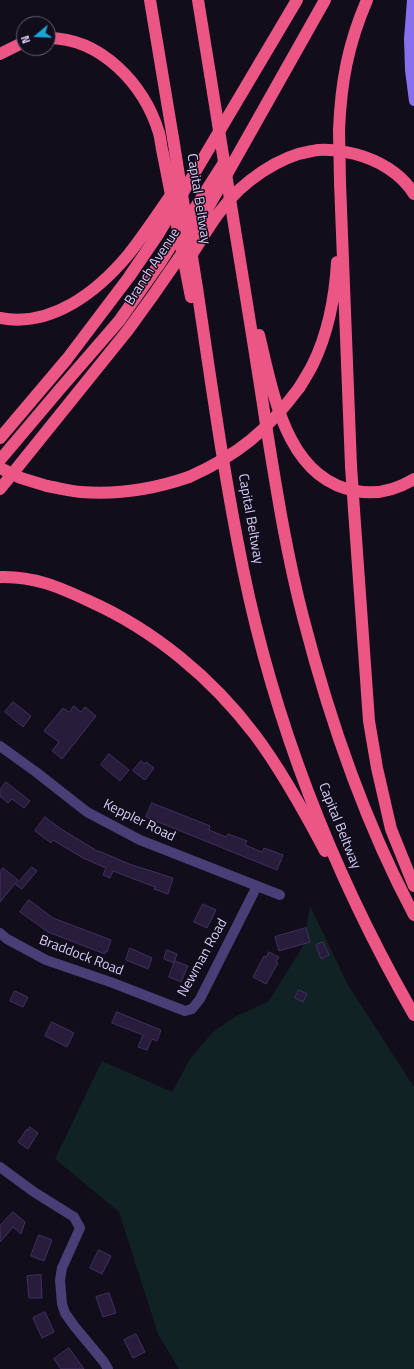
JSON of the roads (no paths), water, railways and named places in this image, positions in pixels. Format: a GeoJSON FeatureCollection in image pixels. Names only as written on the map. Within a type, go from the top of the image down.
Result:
{"type":"FeatureCollection","features":[{"type":"Feature","properties":{"kind":"highway","name":"Capital Beltway"},"geometry":{"type":"LineString","coordinates":[[150,0],[173,138],[194,292],[243,570],[254,614],[274,690],[292,746],[312,800],[338,865],[379,953],[414,1015]]}},
{"type":"Feature","properties":{"kind":"highway"},"geometry":{"type":"LineString","coordinates":[[198,0],[278,498],[303,616],[319,677],[355,782],[381,845],[414,915]]}},
{"type":"Feature","properties":{"kind":"highway"},"geometry":{"type":"LineString","coordinates":[[202,0],[210,74]]}},
{"type":"Feature","properties":{"kind":"highway","name":"Branch Avenue"},"geometry":{"type":"LineString","coordinates":[[0,489],[128,330],[183,252],[325,0]]}},
{"type":"Feature","properties":{"kind":"highway"},"geometry":{"type":"LineString","coordinates":[[367,0],[357,23],[346,62],[341,95],[339,130],[351,466],[369,721],[377,768],[392,829],[414,886]]}},
{"type":"Feature","properties":{"kind":"highway","name":"Branch Avenue"},"geometry":{"type":"LineString","coordinates":[[0,438],[67,359],[129,277],[159,233],[297,1]]}},
{"type":"Feature","properties":{"kind":"highway"},"geometry":{"type":"LineString","coordinates":[[56,39],[74,41],[90,48],[118,66],[143,99],[159,133],[194,292]]}},
{"type":"Feature","properties":{"kind":"highway"},"geometry":{"type":"LineString","coordinates":[[0,46],[16,43]]}},
{"type":"Feature","properties":{"kind":"highway"},"geometry":{"type":"LineString","coordinates":[[0,460],[119,321],[160,264],[300,43]]}},
{"type":"Feature","properties":{"kind":"highway"},"geometry":{"type":"LineString","coordinates":[[0,54],[16,45]]}},
{"type":"Feature","properties":{"kind":"highway"},"geometry":{"type":"LineString","coordinates":[[0,318],[27,320],[61,310],[76,302],[116,268],[129,254],[240,97]]}},
{"type":"Feature","properties":{"kind":"highway"},"geometry":{"type":"LineString","coordinates":[[90,377],[132,333],[160,298],[190,257],[223,207],[246,183],[264,170],[297,155],[313,151],[331,150],[367,157],[384,166],[399,177],[414,194]]}},
{"type":"Feature","properties":{"kind":"highway"},"geometry":{"type":"LineString","coordinates":[[0,468],[21,478],[47,486],[80,492],[105,493],[137,491],[165,485],[189,477],[217,464],[251,441],[275,418],[299,388],[313,364],[324,337],[331,309],[336,275],[340,183]]}},
{"type":"Feature","properties":{"kind":"highway"},"geometry":{"type":"LineString","coordinates":[[235,230],[275,397],[287,431],[294,445],[315,471],[330,482],[344,489],[363,492],[378,492],[391,490],[414,479]]}},
{"type":"Feature","properties":{"kind":"highway"},"geometry":{"type":"LineString","coordinates":[[0,577],[16,576],[45,582],[109,610],[143,630],[176,654],[205,679],[254,734],[274,762],[322,845],[379,953]]}},
{"type":"Feature","properties":{"kind":"street"},"geometry":{"type":"LineString","coordinates":[[412,0],[409,39],[410,70],[414,101]]}},
{"type":"Feature","properties":{"kind":"street","name":"Keppler Road"},"geometry":{"type":"LineString","coordinates":[[0,746],[36,772],[86,812],[140,840],[280,895]]}},
{"type":"Feature","properties":{"kind":"street","name":"Newman Road"},"geometry":{"type":"LineString","coordinates":[[156,999],[185,1011],[192,1009],[200,999],[257,886]]}},
{"type":"Feature","properties":{"kind":"street","name":"Braddock Road"},"geometry":{"type":"LineString","coordinates":[[0,933],[7,939],[46,960],[156,999]]}},
{"type":"Feature","properties":{"kind":"street"},"geometry":{"type":"LineString","coordinates":[[0,1167],[34,1192],[74,1217],[78,1222],[80,1228],[70,1253],[64,1263],[60,1280],[62,1304],[74,1327],[104,1362],[108,1369]]}}]}
